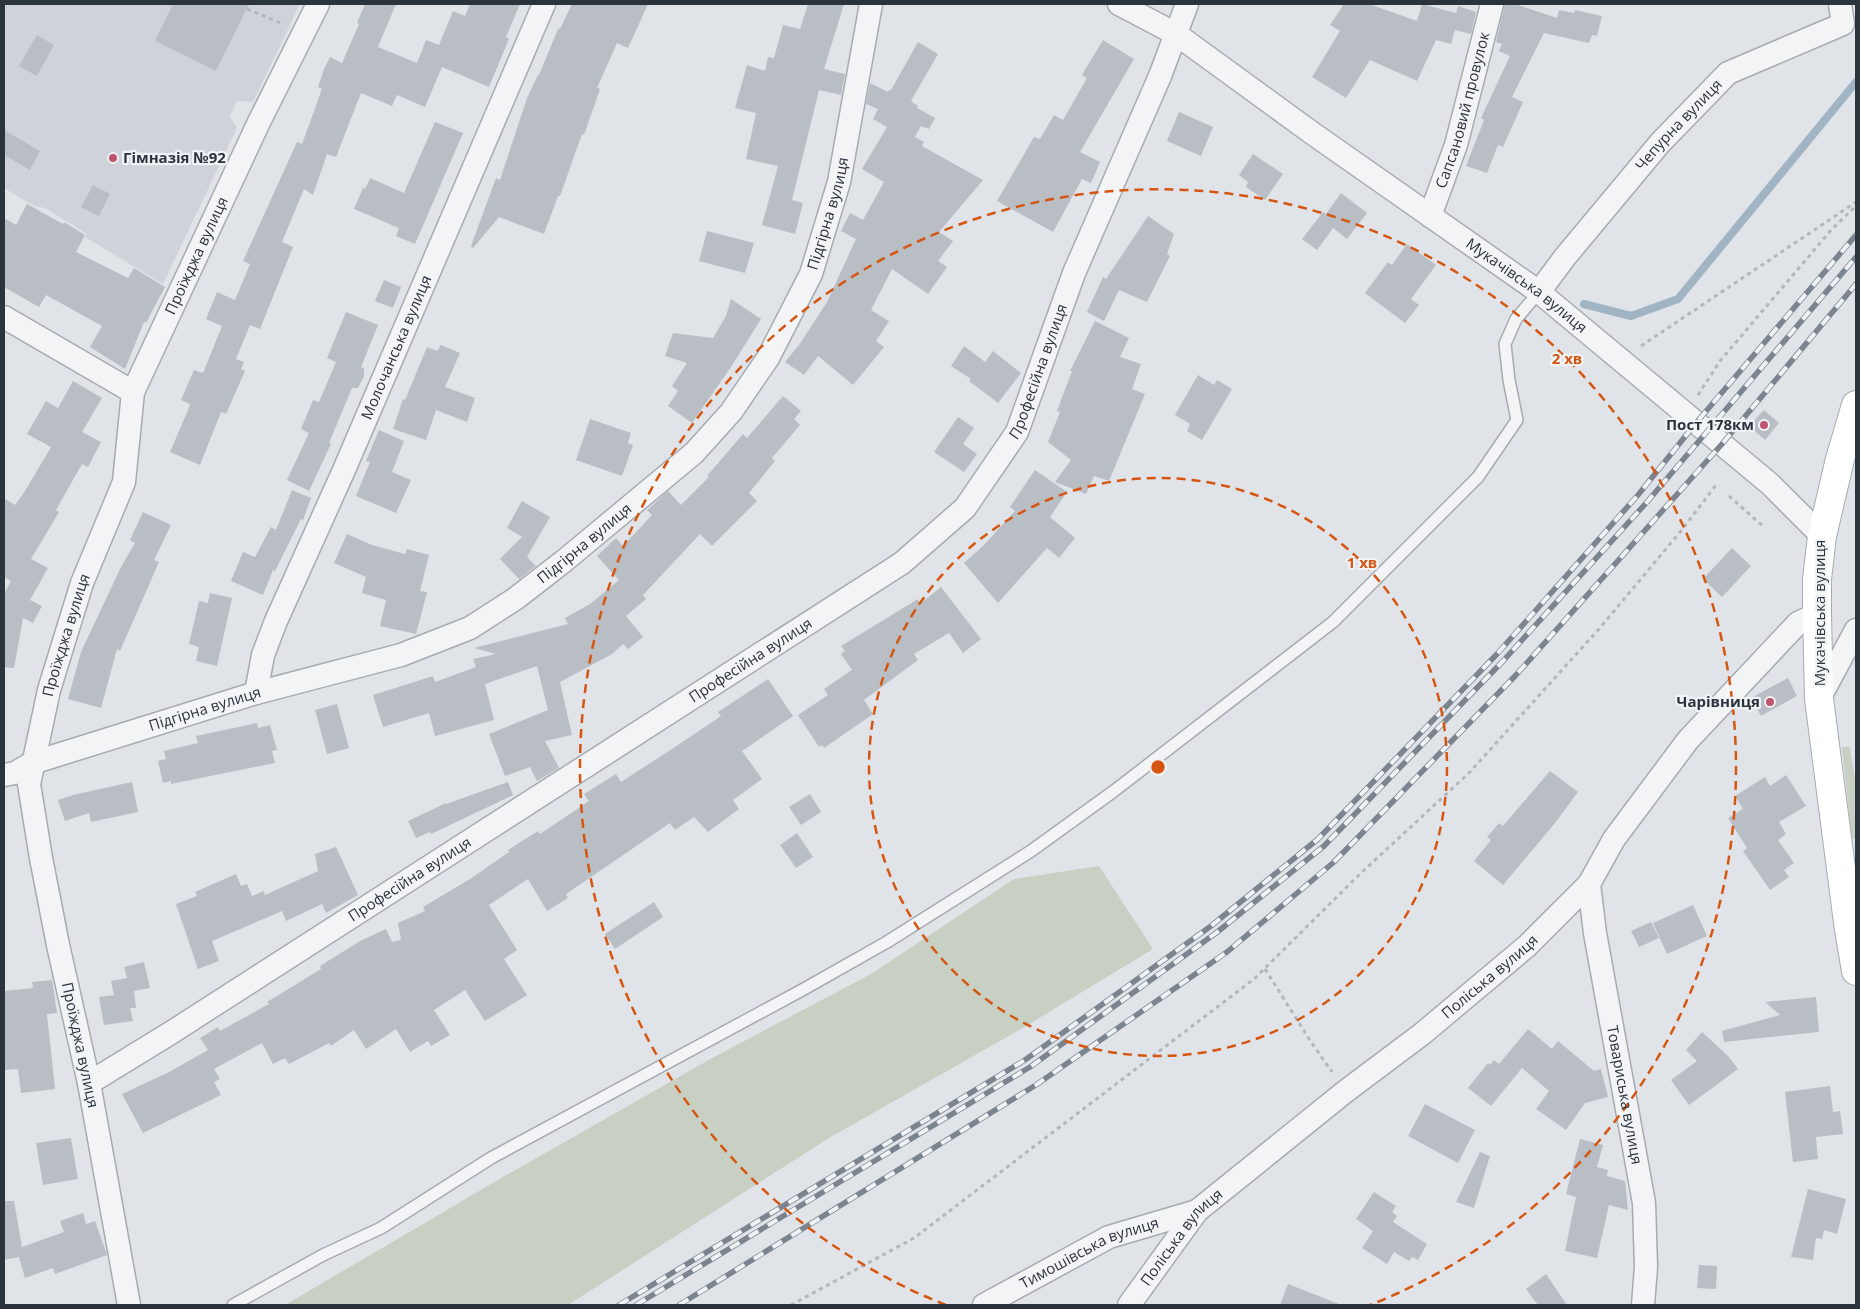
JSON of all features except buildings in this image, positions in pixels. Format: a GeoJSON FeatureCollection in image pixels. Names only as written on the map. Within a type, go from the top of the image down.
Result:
{"type":"FeatureCollection","features":[{"type":"Feature","properties":{"kind":"street","name":"Проїжджа вулиця"},"geometry":{"type":"LineString","coordinates":[[129,1305],[89,1083],[58,945],[41,858],[29,784],[32,763],[49,690],[82,583],[124,482],[133,392],[259,122],[318,4]]}},
{"type":"Feature","properties":{"kind":"street","name":"Молочанська вулиця"},"geometry":{"type":"LineString","coordinates":[[256,693],[263,655],[276,621],[344,470],[544,4]]}},
{"type":"Feature","properties":{"kind":"street","name":"Підгірна вулиця"},"geometry":{"type":"LineString","coordinates":[[4,775],[15,773],[32,763],[256,693],[401,655],[470,628],[514,599],[564,562],[694,454],[731,412],[768,358],[811,274],[839,182],[871,4]]}},
{"type":"Feature","properties":{"kind":"street","name":"Мукачівська вулиця"},"geometry":{"type":"LineString","coordinates":[[1119,4],[1176,34],[1539,292],[1770,484],[1822,536],[1817,579],[1816,614],[1820,700],[1856,972]]}},
{"type":"Feature","properties":{"kind":"street","name":"Професійна вулиця"},"geometry":{"type":"LineString","coordinates":[[89,1083],[169,1034],[902,563],[965,508],[1017,432],[1074,273],[1160,76],[1187,4]]}},
{"type":"Feature","properties":{"kind":"street","name":"Сапсановий провулок"},"geometry":{"type":"LineString","coordinates":[[1430,216],[1456,145],[1492,4]]}},
{"type":"Feature","properties":{"kind":"street","name":"Чепурна вулиця"},"geometry":{"type":"LineString","coordinates":[[1539,292],[1565,257],[1660,143],[1728,73],[1846,15]]}},
{"type":"Feature","properties":{"kind":"street"},"geometry":{"type":"LineString","coordinates":[[4,317],[133,392]]}},
{"type":"Feature","properties":{"kind":"street"},"geometry":{"type":"LineString","coordinates":[[1822,536],[1840,459],[1856,405]]}},
{"type":"Feature","properties":{"kind":"street","name":"Поліська вулиця"},"geometry":{"type":"LineString","coordinates":[[1130,1305],[1197,1210],[1346,1091],[1422,1034],[1527,946],[1589,884],[1614,840],[1688,740],[1798,623],[1816,614]]}},
{"type":"Feature","properties":{"kind":"street"},"geometry":{"type":"LineString","coordinates":[[1820,700],[1856,630]]}},
{"type":"Feature","properties":{"kind":"street","name":"Товариська вулиця"},"geometry":{"type":"LineString","coordinates":[[1589,884],[1644,1203],[1646,1268],[1643,1305]]}},
{"type":"Feature","properties":{"kind":"street","name":"Тимошівська вулиця"},"geometry":{"type":"LineString","coordinates":[[984,1305],[1110,1237],[1197,1210]]}},
{"type":"Feature","properties":{"kind":"lane"},"geometry":{"type":"LineString","coordinates":[[232,1305],[323,1255],[381,1228],[491,1158],[804,989],[887,942],[1046,840],[1114,791],[1333,622],[1478,477],[1517,420],[1509,380],[1505,344],[1516,319],[1539,292]]}},
{"type":"Feature","properties":{"kind":"path"},"geometry":{"type":"LineString","coordinates":[[247,9],[304,32]]}},
{"type":"Feature","properties":{"kind":"path"},"geometry":{"type":"LineString","coordinates":[[1600,344],[1641,346],[1856,202]]}},
{"type":"Feature","properties":{"kind":"path"},"geometry":{"type":"LineString","coordinates":[[1685,414],[1720,361],[1832,229],[1856,206]]}},
{"type":"Feature","properties":{"kind":"path"},"geometry":{"type":"LineString","coordinates":[[792,1305],[914,1238],[1231,997],[1265,969],[1360,874],[1470,772],[1599,630],[1716,485]]}},
{"type":"Feature","properties":{"kind":"path"},"geometry":{"type":"LineString","coordinates":[[1729,496],[1765,528]]}},
{"type":"Feature","properties":{"kind":"path"},"geometry":{"type":"LineString","coordinates":[[1265,969],[1311,1042],[1346,1091]]}},
{"type":"Feature","properties":{"kind":"shaded area","name":"Гімназія №92"},"geometry":{"type":"Polygon","coordinates":[[[4,4],[300,4],[253,102],[237,101],[230,117],[237,128],[163,284],[85,237],[87,234],[45,208],[34,206],[4,188],[4,4]]]}},
{"type":"Feature","properties":{"kind":"shaded area"},"geometry":{"type":"Polygon","coordinates":[[[1842,747],[1850,747],[1856,786],[1856,839],[1852,839],[1842,747]]]}},
{"type":"Feature","properties":{"kind":"shaded area"},"geometry":{"type":"Polygon","coordinates":[[[1099,866],[1153,949],[1021,1029],[829,1138],[568,1305],[285,1305],[503,1177],[714,1057],[871,974],[1014,879],[1099,866]]]}},
{"type":"Feature","properties":{"kind":"waterway"},"geometry":{"type":"LineString","coordinates":[[1584,304],[1631,316],[1678,299],[1856,82]]}},
{"type":"Feature","properties":{"kind":"railway"},"geometry":{"type":"LineString","coordinates":[[619,1305],[1025,1060],[1211,926],[1318,839],[1497,654],[1638,495],[1696,423],[1856,235]]}},
{"type":"Feature","properties":{"kind":"railway"},"geometry":{"type":"LineString","coordinates":[[636,1305],[1030,1067],[1216,933],[1324,846],[1504,660],[1647,502],[1856,257]]}},
{"type":"Feature","properties":{"kind":"railway"},"geometry":{"type":"LineString","coordinates":[[679,1305],[1036,1085],[1227,952],[1334,862],[1516,675],[1722,444],[1856,284]]}},
{"type":"Feature","properties":{"kind":"place","name":"Гімназія №92"},"geometry":{"type":"Point","coordinates":[113,158]}},
{"type":"Feature","properties":{"kind":"place","name":"Пост 178км"},"geometry":{"type":"Point","coordinates":[1764,425]}},
{"type":"Feature","properties":{"kind":"place","name":"Чарівниця"},"geometry":{"type":"Point","coordinates":[1770,702]}}]}
